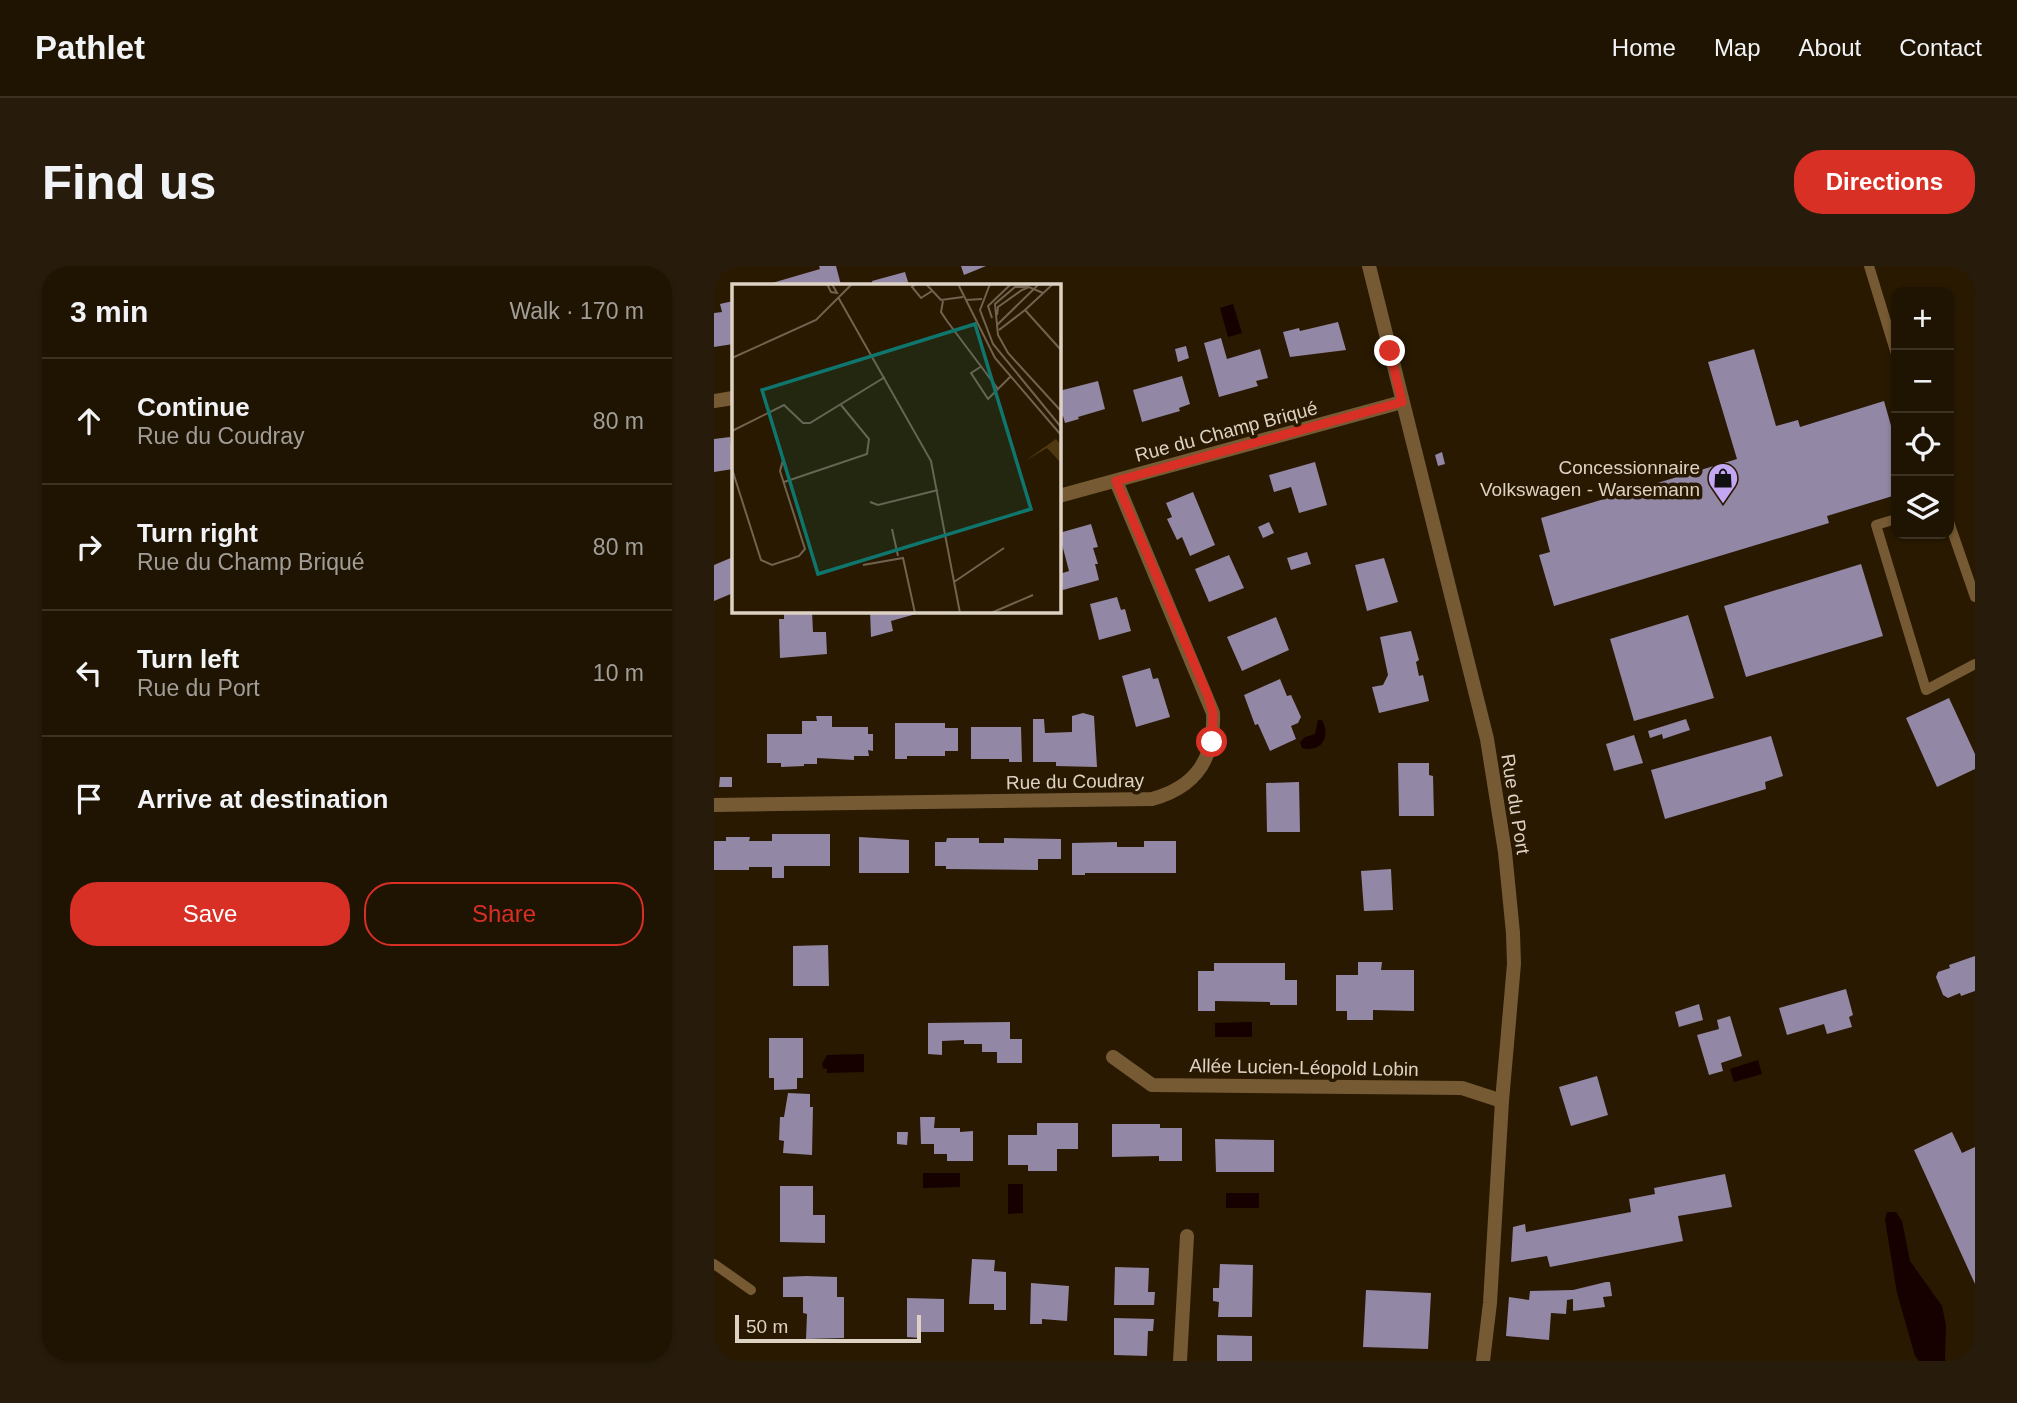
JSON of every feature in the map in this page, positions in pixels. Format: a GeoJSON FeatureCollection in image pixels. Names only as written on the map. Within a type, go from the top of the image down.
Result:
{"type":"FeatureCollection","features":[{"type":"Feature","properties":{"kind":"street","name":"Rue du Port"},"geometry":{"type":"LineString","coordinates":[[1370,266],[1487,739],[1505,852],[1514,964],[1502,1101],[1490,1303],[1483,1361]]}},
{"type":"Feature","properties":{"kind":"street"},"geometry":{"type":"LineString","coordinates":[[714,401],[732,398]]}},
{"type":"Feature","properties":{"kind":"street","name":"Rue du Champ Briqué"},"geometry":{"type":"LineString","coordinates":[[1060,496],[1402,402]]}},
{"type":"Feature","properties":{"kind":"street","name":"Rue du Coudray"},"geometry":{"type":"LineString","coordinates":[[714,805],[1152,799],[1179,789],[1191,779],[1208,755],[1214,729],[1213,713],[1116,481]]}},
{"type":"Feature","properties":{"kind":"street","name":"Allée Lucien-Léopold Lobin"},"geometry":{"type":"LineString","coordinates":[[1113,1057],[1152,1085],[1462,1088],[1502,1101]]}},
{"type":"Feature","properties":{"kind":"street"},"geometry":{"type":"LineString","coordinates":[[1180,1361],[1187,1236]]}},
{"type":"Feature","properties":{"kind":"lane"},"geometry":{"type":"LineString","coordinates":[[1869,266],[1895,350]]}},
{"type":"Feature","properties":{"kind":"lane"},"geometry":{"type":"LineString","coordinates":[[1891,521],[1877,525],[1926,690],[1975,664]]}},
{"type":"Feature","properties":{"kind":"lane"},"geometry":{"type":"LineString","coordinates":[[1954,536],[1975,597]]}},
{"type":"Feature","properties":{"kind":"lane"},"geometry":{"type":"LineString","coordinates":[[714,1264],[751,1290]]}},
{"type":"Feature","properties":{"kind":"shaded area"},"geometry":{"type":"Polygon","coordinates":[[[1233,304],[1242,333],[1228,337],[1220,308],[1233,304]]]}},
{"type":"Feature","properties":{"kind":"shaded area"},"geometry":{"type":"Polygon","coordinates":[[[1318,720],[1322,720],[1325,726],[1323,742],[1315,748],[1302,748],[1300,742],[1315,734],[1318,720]]]}},
{"type":"Feature","properties":{"kind":"shaded area"},"geometry":{"type":"Polygon","coordinates":[[[1252,1022],[1252,1037],[1215,1037],[1215,1023],[1252,1022]]]}},
{"type":"Feature","properties":{"kind":"shaded area"},"geometry":{"type":"Polygon","coordinates":[[[864,1054],[864,1072],[827,1073],[827,1069],[823,1068],[822,1064],[827,1055],[864,1054]]]}},
{"type":"Feature","properties":{"kind":"shaded area"},"geometry":{"type":"Polygon","coordinates":[[[1758,1060],[1762,1074],[1734,1082],[1730,1069],[1758,1060]]]}},
{"type":"Feature","properties":{"kind":"shaded area"},"geometry":{"type":"Polygon","coordinates":[[[923,1173],[960,1173],[960,1187],[923,1188],[923,1173]]]}},
{"type":"Feature","properties":{"kind":"shaded area"},"geometry":{"type":"Polygon","coordinates":[[[1008,1184],[1023,1184],[1023,1213],[1008,1214],[1008,1184]]]}},
{"type":"Feature","properties":{"kind":"shaded area"},"geometry":{"type":"Polygon","coordinates":[[[1226,1193],[1259,1193],[1259,1208],[1226,1208],[1226,1193]]]}},
{"type":"Feature","properties":{"kind":"shaded area"},"geometry":{"type":"Polygon","coordinates":[[[1887,1212],[1896,1212],[1902,1221],[1910,1261],[1942,1306],[1946,1325],[1945,1361],[1919,1361],[1915,1356],[1897,1293],[1885,1220],[1887,1212]]]}},
{"type":"Feature","properties":{"kind":"building"},"geometry":{"type":"Polygon","coordinates":[[[819,266],[836,266],[841,284],[772,283],[820,269],[819,266]]]}},
{"type":"Feature","properties":{"kind":"building"},"geometry":{"type":"Polygon","coordinates":[[[961,266],[986,266],[964,275],[961,266]]]}},
{"type":"Feature","properties":{"kind":"building"},"geometry":{"type":"Polygon","coordinates":[[[905,272],[909,284],[873,284],[872,281],[905,272]]]}},
{"type":"Feature","properties":{"kind":"building"},"geometry":{"type":"Polygon","coordinates":[[[732,301],[732,344],[714,347],[714,313],[722,312],[720,304],[732,301]]]}},
{"type":"Feature","properties":{"kind":"building"},"geometry":{"type":"Polygon","coordinates":[[[1338,322],[1346,350],[1290,357],[1283,332],[1338,322]]]}},
{"type":"Feature","properties":{"kind":"building"},"geometry":{"type":"Polygon","coordinates":[[[1221,338],[1227,359],[1260,349],[1268,378],[1256,381],[1258,386],[1219,397],[1204,343],[1221,338]]]}},
{"type":"Feature","properties":{"kind":"building"},"geometry":{"type":"Polygon","coordinates":[[[1186,346],[1189,358],[1178,362],[1175,349],[1186,346]]]}},
{"type":"Feature","properties":{"kind":"building","name":"Concessionnaire Volkswagen - Warsemann"},"geometry":{"type":"Polygon","coordinates":[[[1754,349],[1776,426],[1798,420],[1800,427],[1884,401],[1891,426],[1891,497],[1827,516],[1829,523],[1554,606],[1539,555],[1550,552],[1541,518],[1737,459],[1708,362],[1754,349]]]}},
{"type":"Feature","properties":{"kind":"building"},"geometry":{"type":"Polygon","coordinates":[[[1182,376],[1190,404],[1179,408],[1180,411],[1142,422],[1133,390],[1182,376]]]}},
{"type":"Feature","properties":{"kind":"building"},"geometry":{"type":"Polygon","coordinates":[[[1098,381],[1105,409],[1065,423],[1063,416],[1060,417],[1060,391],[1098,381]]]}},
{"type":"Feature","properties":{"kind":"building"},"geometry":{"type":"Polygon","coordinates":[[[730,437],[732,469],[714,472],[714,439],[730,437]]]}},
{"type":"Feature","properties":{"kind":"building"},"geometry":{"type":"Polygon","coordinates":[[[1442,452],[1445,464],[1438,466],[1435,455],[1442,452]]]}},
{"type":"Feature","properties":{"kind":"building"},"geometry":{"type":"Polygon","coordinates":[[[1315,462],[1327,505],[1299,513],[1291,487],[1274,492],[1269,475],[1315,462]]]}},
{"type":"Feature","properties":{"kind":"building"},"geometry":{"type":"Polygon","coordinates":[[[1193,492],[1215,545],[1190,556],[1182,537],[1177,540],[1167,519],[1172,517],[1166,503],[1193,492]]]}},
{"type":"Feature","properties":{"kind":"building"},"geometry":{"type":"Polygon","coordinates":[[[1269,522],[1274,533],[1263,538],[1258,527],[1269,522]]]}},
{"type":"Feature","properties":{"kind":"building"},"geometry":{"type":"Polygon","coordinates":[[[1091,524],[1098,547],[1093,548],[1099,580],[1063,590],[1060,574],[1069,571],[1060,533],[1091,524]]]}},
{"type":"Feature","properties":{"kind":"building"},"geometry":{"type":"Polygon","coordinates":[[[1307,552],[1311,564],[1291,570],[1287,558],[1307,552]]]}},
{"type":"Feature","properties":{"kind":"building"},"geometry":{"type":"Polygon","coordinates":[[[1229,555],[1244,588],[1209,602],[1195,569],[1229,555]]]}},
{"type":"Feature","properties":{"kind":"building"},"geometry":{"type":"Polygon","coordinates":[[[732,557],[732,593],[714,601],[714,565],[732,557]]]}},
{"type":"Feature","properties":{"kind":"building"},"geometry":{"type":"Polygon","coordinates":[[[1384,558],[1398,602],[1367,611],[1355,565],[1384,558]]]}},
{"type":"Feature","properties":{"kind":"building"},"geometry":{"type":"Polygon","coordinates":[[[1861,564],[1883,636],[1746,677],[1724,606],[1861,564]]]}},
{"type":"Feature","properties":{"kind":"building"},"geometry":{"type":"Polygon","coordinates":[[[1117,597],[1121,610],[1125,609],[1131,631],[1099,640],[1090,604],[1117,597]]]}},
{"type":"Feature","properties":{"kind":"building"},"geometry":{"type":"Polygon","coordinates":[[[784,612],[812,612],[813,632],[826,632],[827,654],[780,658],[779,619],[784,619],[784,612]]]}},
{"type":"Feature","properties":{"kind":"building"},"geometry":{"type":"Polygon","coordinates":[[[870,612],[923,612],[891,621],[893,631],[871,637],[870,612]]]}},
{"type":"Feature","properties":{"kind":"building"},"geometry":{"type":"Polygon","coordinates":[[[1688,615],[1714,698],[1634,721],[1610,639],[1688,615]]]}},
{"type":"Feature","properties":{"kind":"building"},"geometry":{"type":"Polygon","coordinates":[[[1276,617],[1289,650],[1242,671],[1227,637],[1276,617]]]}},
{"type":"Feature","properties":{"kind":"building"},"geometry":{"type":"Polygon","coordinates":[[[1411,631],[1419,660],[1416,662],[1419,676],[1423,675],[1429,701],[1379,713],[1372,687],[1383,685],[1388,675],[1380,637],[1411,631]]]}},
{"type":"Feature","properties":{"kind":"building"},"geometry":{"type":"Polygon","coordinates":[[[1150,668],[1153,679],[1158,678],[1170,717],[1136,727],[1122,676],[1150,668]]]}},
{"type":"Feature","properties":{"kind":"building"},"geometry":{"type":"Polygon","coordinates":[[[1280,679],[1301,717],[1298,723],[1291,726],[1296,739],[1270,751],[1258,724],[1255,725],[1244,695],[1280,679]]]}},
{"type":"Feature","properties":{"kind":"building"},"geometry":{"type":"Polygon","coordinates":[[[1949,698],[1975,754],[1975,769],[1937,787],[1906,718],[1949,698]]]}},
{"type":"Feature","properties":{"kind":"building"},"geometry":{"type":"Polygon","coordinates":[[[1083,713],[1094,716],[1097,767],[1056,766],[1056,762],[1033,762],[1033,719],[1044,719],[1045,733],[1072,732],[1072,716],[1083,713]]]}},
{"type":"Feature","properties":{"kind":"building"},"geometry":{"type":"Polygon","coordinates":[[[816,716],[832,716],[832,727],[868,727],[868,734],[873,734],[873,751],[868,750],[869,756],[854,756],[854,760],[817,758],[817,764],[804,766],[781,767],[781,763],[767,763],[767,734],[802,734],[802,721],[817,721],[816,716]]]}},
{"type":"Feature","properties":{"kind":"building"},"geometry":{"type":"Polygon","coordinates":[[[1686,719],[1690,730],[1663,739],[1662,734],[1650,738],[1648,731],[1686,719]]]}},
{"type":"Feature","properties":{"kind":"building"},"geometry":{"type":"Polygon","coordinates":[[[895,723],[945,723],[945,728],[958,728],[958,751],[945,751],[945,756],[907,756],[907,759],[895,759],[895,723]]]}},
{"type":"Feature","properties":{"kind":"building"},"geometry":{"type":"Polygon","coordinates":[[[971,727],[1021,727],[1022,762],[1009,762],[1009,759],[971,759],[971,727]]]}},
{"type":"Feature","properties":{"kind":"building"},"geometry":{"type":"Polygon","coordinates":[[[1634,735],[1643,763],[1614,771],[1606,744],[1634,735]]]}},
{"type":"Feature","properties":{"kind":"building"},"geometry":{"type":"Polygon","coordinates":[[[1771,736],[1783,776],[1765,782],[1766,789],[1665,819],[1651,770],[1771,736]]]}},
{"type":"Feature","properties":{"kind":"building"},"geometry":{"type":"Polygon","coordinates":[[[1398,763],[1429,763],[1429,775],[1433,776],[1434,816],[1399,816],[1398,763]]]}},
{"type":"Feature","properties":{"kind":"building"},"geometry":{"type":"Polygon","coordinates":[[[720,777],[732,777],[732,787],[719,787],[720,777]]]}},
{"type":"Feature","properties":{"kind":"building"},"geometry":{"type":"Polygon","coordinates":[[[1299,782],[1300,832],[1267,832],[1266,783],[1299,782]]]}},
{"type":"Feature","properties":{"kind":"building"},"geometry":{"type":"Polygon","coordinates":[[[772,834],[830,834],[830,866],[784,866],[784,878],[772,878],[772,867],[714,870],[714,841],[726,841],[726,837],[750,837],[749,841],[772,841],[772,834]]]}},
{"type":"Feature","properties":{"kind":"building"},"geometry":{"type":"Polygon","coordinates":[[[859,837],[909,840],[909,873],[859,873],[859,837]]]}},
{"type":"Feature","properties":{"kind":"building"},"geometry":{"type":"Polygon","coordinates":[[[947,838],[979,838],[979,843],[1004,843],[1004,838],[1061,839],[1061,859],[1038,859],[1038,870],[946,869],[946,866],[935,866],[935,842],[946,842],[947,838]]]}},
{"type":"Feature","properties":{"kind":"building"},"geometry":{"type":"Polygon","coordinates":[[[1144,841],[1176,841],[1176,873],[1072,875],[1072,843],[1117,842],[1117,847],[1144,847],[1144,841]]]}},
{"type":"Feature","properties":{"kind":"building"},"geometry":{"type":"Polygon","coordinates":[[[1391,869],[1393,910],[1364,911],[1361,871],[1391,869]]]}},
{"type":"Feature","properties":{"kind":"building"},"geometry":{"type":"Polygon","coordinates":[[[828,945],[829,986],[793,986],[793,946],[828,945]]]}},
{"type":"Feature","properties":{"kind":"building"},"geometry":{"type":"Polygon","coordinates":[[[1975,956],[1975,991],[1948,998],[1943,995],[1936,977],[1938,972],[1975,956]]]}},
{"type":"Feature","properties":{"kind":"building"},"geometry":{"type":"Polygon","coordinates":[[[1358,962],[1382,962],[1381,970],[1414,970],[1414,1011],[1373,1010],[1373,1020],[1347,1020],[1347,1011],[1336,1011],[1336,975],[1358,975],[1358,962]]]}},
{"type":"Feature","properties":{"kind":"building"},"geometry":{"type":"Polygon","coordinates":[[[1214,963],[1285,963],[1285,980],[1297,980],[1297,1005],[1215,1001],[1215,1011],[1198,1011],[1198,971],[1214,971],[1214,963]]]}},
{"type":"Feature","properties":{"kind":"building"},"geometry":{"type":"Polygon","coordinates":[[[1846,989],[1853,1015],[1849,1017],[1852,1027],[1827,1034],[1824,1024],[1787,1035],[1779,1008],[1846,989]]]}},
{"type":"Feature","properties":{"kind":"building"},"geometry":{"type":"Polygon","coordinates":[[[1699,1004],[1703,1020],[1679,1027],[1675,1012],[1699,1004]]]}},
{"type":"Feature","properties":{"kind":"building"},"geometry":{"type":"Polygon","coordinates":[[[1730,1016],[1742,1056],[1721,1063],[1723,1071],[1709,1075],[1697,1035],[1719,1029],[1717,1020],[1730,1016]]]}},
{"type":"Feature","properties":{"kind":"building"},"geometry":{"type":"Polygon","coordinates":[[[1010,1022],[1010,1039],[1022,1039],[1022,1063],[997,1063],[997,1052],[982,1052],[982,1044],[964,1044],[964,1040],[942,1041],[942,1055],[928,1054],[928,1023],[1010,1022]]]}},
{"type":"Feature","properties":{"kind":"building"},"geometry":{"type":"Polygon","coordinates":[[[769,1038],[803,1038],[803,1078],[797,1078],[797,1089],[774,1090],[774,1078],[769,1078],[769,1038]]]}},
{"type":"Feature","properties":{"kind":"building"},"geometry":{"type":"Polygon","coordinates":[[[1597,1076],[1608,1115],[1571,1126],[1559,1087],[1597,1076]]]}},
{"type":"Feature","properties":{"kind":"building"},"geometry":{"type":"Polygon","coordinates":[[[788,1093],[810,1094],[810,1107],[813,1107],[812,1155],[783,1153],[784,1141],[779,1140],[780,1117],[784,1117],[788,1093]]]}},
{"type":"Feature","properties":{"kind":"building"},"geometry":{"type":"Polygon","coordinates":[[[920,1117],[935,1117],[934,1128],[973,1131],[973,1161],[947,1161],[947,1154],[934,1154],[934,1144],[921,1144],[920,1117]]]}},
{"type":"Feature","properties":{"kind":"building"},"geometry":{"type":"Polygon","coordinates":[[[1037,1123],[1078,1123],[1078,1149],[1057,1149],[1057,1171],[1028,1171],[1028,1165],[1008,1165],[1008,1135],[1037,1135],[1037,1123]]]}},
{"type":"Feature","properties":{"kind":"building"},"geometry":{"type":"Polygon","coordinates":[[[1112,1124],[1160,1124],[1160,1128],[1182,1128],[1182,1161],[1159,1161],[1159,1156],[1112,1157],[1112,1124]]]}},
{"type":"Feature","properties":{"kind":"building"},"geometry":{"type":"Polygon","coordinates":[[[897,1132],[908,1132],[907,1145],[897,1144],[897,1132]]]}},
{"type":"Feature","properties":{"kind":"building"},"geometry":{"type":"Polygon","coordinates":[[[1952,1132],[1962,1153],[1975,1147],[1975,1284],[1914,1150],[1952,1132]]]}},
{"type":"Feature","properties":{"kind":"building"},"geometry":{"type":"Polygon","coordinates":[[[1215,1139],[1274,1140],[1274,1172],[1216,1172],[1215,1139]]]}},
{"type":"Feature","properties":{"kind":"building"},"geometry":{"type":"Polygon","coordinates":[[[1725,1174],[1732,1207],[1678,1216],[1683,1241],[1550,1267],[1547,1256],[1511,1262],[1513,1227],[1525,1224],[1526,1232],[1631,1212],[1629,1199],[1655,1194],[1654,1188],[1725,1174]]]}},
{"type":"Feature","properties":{"kind":"building"},"geometry":{"type":"Polygon","coordinates":[[[780,1186],[813,1186],[813,1215],[825,1215],[825,1243],[780,1242],[780,1186]]]}},
{"type":"Feature","properties":{"kind":"building"},"geometry":{"type":"Polygon","coordinates":[[[972,1259],[995,1260],[994,1271],[1006,1272],[1006,1310],[994,1310],[994,1304],[969,1304],[972,1259]]]}},
{"type":"Feature","properties":{"kind":"building"},"geometry":{"type":"Polygon","coordinates":[[[1220,1264],[1253,1265],[1252,1317],[1218,1317],[1219,1302],[1213,1301],[1213,1288],[1219,1288],[1220,1264]]]}},
{"type":"Feature","properties":{"kind":"building"},"geometry":{"type":"Polygon","coordinates":[[[1115,1267],[1149,1268],[1148,1292],[1155,1292],[1154,1305],[1114,1305],[1115,1267]]]}},
{"type":"Feature","properties":{"kind":"building"},"geometry":{"type":"Polygon","coordinates":[[[783,1277],[837,1277],[837,1297],[844,1297],[844,1338],[806,1339],[807,1314],[803,1313],[803,1297],[783,1297],[783,1277]]]}},
{"type":"Feature","properties":{"kind":"building"},"geometry":{"type":"Polygon","coordinates":[[[1610,1282],[1612,1296],[1603,1297],[1605,1307],[1573,1311],[1573,1299],[1567,1300],[1566,1314],[1551,1313],[1549,1340],[1506,1336],[1509,1297],[1529,1300],[1530,1291],[1573,1290],[1610,1282]]]}},
{"type":"Feature","properties":{"kind":"building"},"geometry":{"type":"Polygon","coordinates":[[[1031,1283],[1069,1286],[1067,1321],[1042,1319],[1042,1324],[1030,1324],[1031,1283]]]}},
{"type":"Feature","properties":{"kind":"building"},"geometry":{"type":"Polygon","coordinates":[[[1366,1290],[1431,1293],[1428,1349],[1363,1347],[1366,1290]]]}},
{"type":"Feature","properties":{"kind":"building"},"geometry":{"type":"Polygon","coordinates":[[[907,1298],[944,1299],[944,1332],[921,1332],[920,1338],[907,1337],[907,1298]]]}},
{"type":"Feature","properties":{"kind":"building"},"geometry":{"type":"Polygon","coordinates":[[[1114,1318],[1154,1319],[1153,1331],[1148,1331],[1147,1356],[1114,1355],[1114,1318]]]}},
{"type":"Feature","properties":{"kind":"building"},"geometry":{"type":"Polygon","coordinates":[[[1217,1335],[1252,1336],[1252,1361],[1217,1361],[1217,1335]]]}},
{"type":"Feature","properties":{"kind":"place","name":"Concessionnaire Volkswagen - Warsemann"},"geometry":{"type":"Point","coordinates":[1723,505]}},
{"type":"Feature","properties":{"kind":"route"},"geometry":{"type":"LineString","coordinates":[[1212,742],[1213,713],[1208,696],[1116,481],[1402,402],[1390,351]]}}]}
